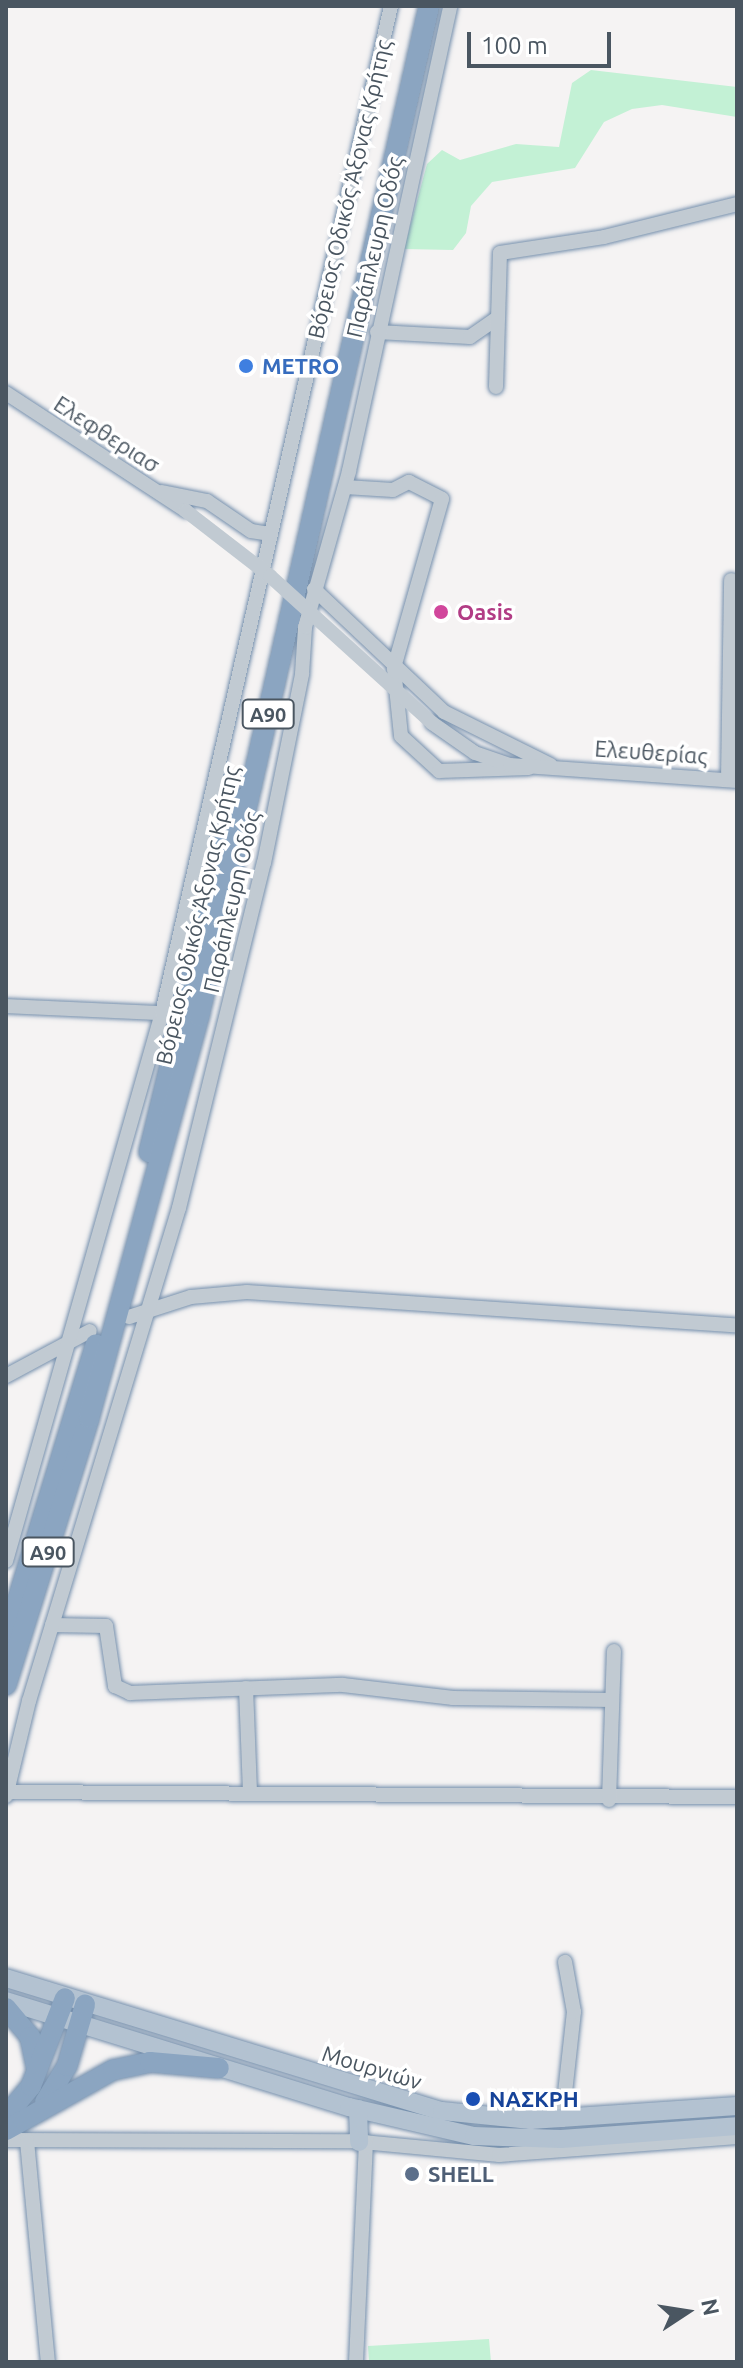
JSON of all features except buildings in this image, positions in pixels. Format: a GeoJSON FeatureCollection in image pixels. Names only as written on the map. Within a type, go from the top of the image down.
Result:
{"type":"FeatureCollection","features":[{"type":"Feature","properties":{"kind":"highway","name":"Βόρειος Οδικός Άξονας Κρήτης"},"geometry":{"type":"LineString","coordinates":[[6,1638],[76,1413],[185,1013],[415,6]]}},
{"type":"Feature","properties":{"kind":"highway","name":"Βόρειος Οδικός Άξονας Κρήτης"},"geometry":{"type":"LineString","coordinates":[[6,1685],[89,1418],[199,1016],[429,6]]}},
{"type":"Feature","properties":{"kind":"highway"},"geometry":{"type":"LineString","coordinates":[[6,2116],[36,2070],[61,2007]]}},
{"type":"Feature","properties":{"kind":"highway"},"geometry":{"type":"LineString","coordinates":[[6,2008],[30,2037],[36,2070]]}},
{"type":"Feature","properties":{"kind":"highway"},"geometry":{"type":"LineString","coordinates":[[12,2140],[67,2066],[82,2013]]}},
{"type":"Feature","properties":{"kind":"highway"},"geometry":{"type":"LineString","coordinates":[[34,2113],[98,2075],[133,2064],[219,2068]]}},
{"type":"Feature","properties":{"kind":"main road"},"geometry":{"type":"LineString","coordinates":[[6,1978],[61,2007]]}},
{"type":"Feature","properties":{"kind":"main road"},"geometry":{"type":"LineString","coordinates":[[6,2001],[61,2007],[82,2013],[219,2068],[358,2109],[452,2132],[522,2139],[737,2126]]}},
{"type":"Feature","properties":{"kind":"main road","name":"Μουρνιών"},"geometry":{"type":"LineString","coordinates":[[82,2013],[409,2104],[479,2117],[562,2120],[737,2106]]}},
{"type":"Feature","properties":{"kind":"main road"},"geometry":{"type":"LineString","coordinates":[[358,2109],[363,2142]]}},
{"type":"Feature","properties":{"kind":"street","name":"Παράπλευρη Οδός"},"geometry":{"type":"LineString","coordinates":[[6,1561],[162,1013],[391,6]]}},
{"type":"Feature","properties":{"kind":"street","name":"Παράπλευρη Οδός"},"geometry":{"type":"LineString","coordinates":[[6,1794],[52,1625],[179,1208],[264,863],[314,589],[345,487],[450,6]]}},
{"type":"Feature","properties":{"kind":"street"},"geometry":{"type":"LineString","coordinates":[[496,387],[498,262],[504,250],[604,237],[737,204]]}},
{"type":"Feature","properties":{"kind":"street"},"geometry":{"type":"LineString","coordinates":[[377,332],[470,337],[496,319]]}},
{"type":"Feature","properties":{"kind":"street","name":"Ελεφθεριασ"},"geometry":{"type":"LineString","coordinates":[[6,393],[186,511],[270,576],[432,723],[475,753],[529,768]]}},
{"type":"Feature","properties":{"kind":"street"},"geometry":{"type":"LineString","coordinates":[[345,487],[393,490],[409,482],[442,499],[394,668],[396,722],[410,750],[428,766],[451,774],[529,768]]}},
{"type":"Feature","properties":{"kind":"street"},"geometry":{"type":"LineString","coordinates":[[155,491],[207,501],[251,531],[271,534]]}},
{"type":"Feature","properties":{"kind":"street"},"geometry":{"type":"LineString","coordinates":[[731,580],[732,780]]}},
{"type":"Feature","properties":{"kind":"street"},"geometry":{"type":"LineString","coordinates":[[314,589],[394,668],[482,736],[565,770]]}},
{"type":"Feature","properties":{"kind":"street","name":"Ελευθερίας"},"geometry":{"type":"LineString","coordinates":[[529,768],[732,780]]}},
{"type":"Feature","properties":{"kind":"street"},"geometry":{"type":"LineString","coordinates":[[6,1006],[162,1013]]}},
{"type":"Feature","properties":{"kind":"street"},"geometry":{"type":"LineString","coordinates":[[129,1317],[191,1297],[247,1292],[737,1325]]}},
{"type":"Feature","properties":{"kind":"street"},"geometry":{"type":"LineString","coordinates":[[6,1376],[72,1337],[90,1331]]}},
{"type":"Feature","properties":{"kind":"street"},"geometry":{"type":"LineString","coordinates":[[52,1625],[106,1626],[113,1679],[121,1690],[364,1685],[453,1698],[612,1700]]}},
{"type":"Feature","properties":{"kind":"street"},"geometry":{"type":"LineString","coordinates":[[609,1800],[614,1651]]}},
{"type":"Feature","properties":{"kind":"street"},"geometry":{"type":"LineString","coordinates":[[246,1688],[250,1792]]}},
{"type":"Feature","properties":{"kind":"street"},"geometry":{"type":"LineString","coordinates":[[6,1794],[250,1792],[609,1800],[737,1797]]}},
{"type":"Feature","properties":{"kind":"street"},"geometry":{"type":"LineString","coordinates":[[562,2120],[574,2012],[565,1962]]}},
{"type":"Feature","properties":{"kind":"street"},"geometry":{"type":"LineString","coordinates":[[48,2362],[12,2140],[363,2142],[499,2155],[737,2137]]}},
{"type":"Feature","properties":{"kind":"street"},"geometry":{"type":"LineString","coordinates":[[356,2362],[363,2142]]}},
{"type":"Feature","properties":{"kind":"green space"},"geometry":{"type":"Polygon","coordinates":[[[591,70],[737,87],[737,117],[662,105],[632,109],[604,122],[575,168],[492,182],[471,206],[466,233],[453,250],[404,249],[427,164],[442,150],[460,160],[516,144],[559,147],[572,83],[591,70]]]}},
{"type":"Feature","properties":{"kind":"green space"},"geometry":{"type":"Polygon","coordinates":[[[489,2339],[491,2362],[369,2362],[368,2346],[489,2339]]]}},
{"type":"Feature","properties":{"kind":"place","name":"METRO"},"geometry":{"type":"Point","coordinates":[246,366]}},
{"type":"Feature","properties":{"kind":"place","name":"Oasis"},"geometry":{"type":"Point","coordinates":[441,612]}},
{"type":"Feature","properties":{"kind":"place","name":"ΝΑΣΚΡΗ"},"geometry":{"type":"Point","coordinates":[473,2099]}},
{"type":"Feature","properties":{"kind":"place","name":"SHELL"},"geometry":{"type":"Point","coordinates":[412,2174]}}]}
